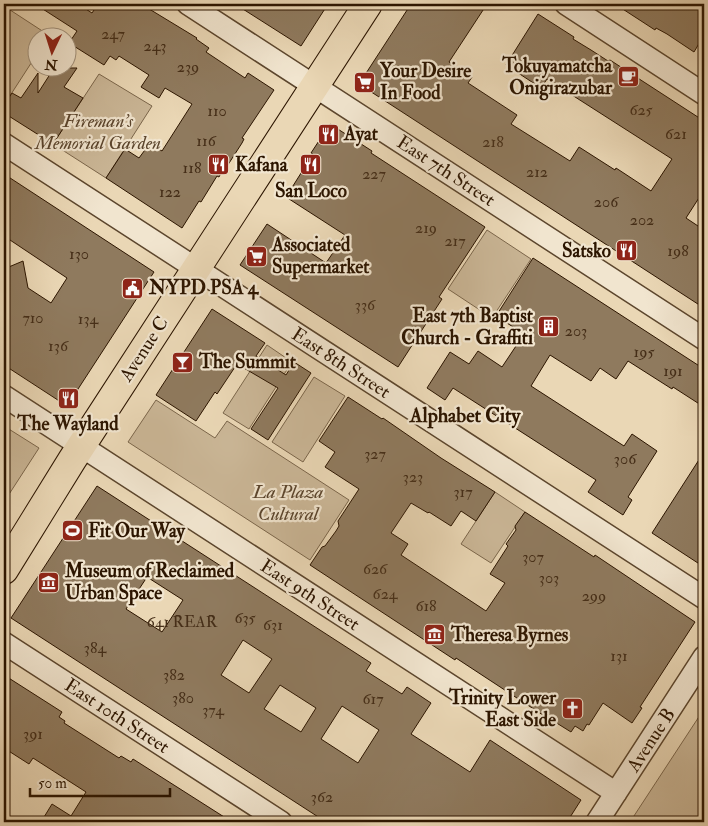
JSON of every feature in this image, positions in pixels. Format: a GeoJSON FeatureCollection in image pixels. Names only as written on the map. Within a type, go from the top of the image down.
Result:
{"type":"FeatureCollection","features":[{"type":"Feature","properties":{"kind":"main road","name":"Avenue C"},"geometry":{"type":"LineString","coordinates":[[4,570],[81,447],[368,4]]}},
{"type":"Feature","properties":{"kind":"street","name":"East 7th Street"},"geometry":{"type":"LineString","coordinates":[[188,4],[704,339]]}},
{"type":"Feature","properties":{"kind":"street"},"geometry":{"type":"LineString","coordinates":[[566,4],[704,94]]}},
{"type":"Feature","properties":{"kind":"street","name":"East 8th Street"},"geometry":{"type":"LineString","coordinates":[[4,144],[704,598]]}},
{"type":"Feature","properties":{"kind":"street","name":"East 9th Street"},"geometry":{"type":"LineString","coordinates":[[4,396],[616,793]]}},
{"type":"Feature","properties":{"kind":"street","name":"East 10th Street"},"geometry":{"type":"LineString","coordinates":[[4,642],[281,822]]}},
{"type":"Feature","properties":{"kind":"street","name":"Avenue B"},"geometry":{"type":"LineString","coordinates":[[597,822],[704,657]]}},
{"type":"Feature","properties":{"kind":"green space"},"geometry":{"type":"Polygon","coordinates":[[[4,6],[38,28],[28,28],[28,68],[4,105],[4,6]]]}},
{"type":"Feature","properties":{"kind":"green space","name":"Fireman's Memorial Garden"},"geometry":{"type":"Polygon","coordinates":[[[99,74],[152,106],[106,178],[53,144],[99,74]]]}},
{"type":"Feature","properties":{"kind":"green space"},"geometry":{"type":"Polygon","coordinates":[[[487,230],[531,259],[492,318],[448,289],[487,230]]]}},
{"type":"Feature","properties":{"kind":"green space"},"geometry":{"type":"Polygon","coordinates":[[[267,345],[292,362],[249,429],[223,413],[267,345]]]}},
{"type":"Feature","properties":{"kind":"green space"},"geometry":{"type":"Polygon","coordinates":[[[314,377],[345,396],[303,462],[272,442],[314,377]]]}},
{"type":"Feature","properties":{"kind":"green space","name":"La Plaza Cultural"},"geometry":{"type":"Polygon","coordinates":[[[156,400],[215,438],[227,421],[349,500],[310,560],[128,442],[156,400]]]}},
{"type":"Feature","properties":{"kind":"green space"},"geometry":{"type":"Polygon","coordinates":[[[4,426],[39,448],[4,502],[4,426]]]}},
{"type":"Feature","properties":{"kind":"green space"},"geometry":{"type":"Polygon","coordinates":[[[495,492],[525,512],[491,563],[461,544],[495,492]]]}},
{"type":"Feature","properties":{"kind":"green space"},"geometry":{"type":"Polygon","coordinates":[[[704,709],[704,822],[630,822],[704,709]]]}},
{"type":"Feature","properties":{"kind":"building"},"geometry":{"type":"Polygon","coordinates":[[[35,4],[78,4],[92,13],[98,4],[141,4],[197,38],[209,48],[206,52],[245,78],[248,73],[274,90],[242,138],[244,139],[242,143],[222,174],[219,177],[217,176],[182,228],[106,178],[125,149],[139,158],[150,143],[162,151],[192,104],[165,88],[159,98],[141,87],[149,75],[119,56],[116,60],[110,56],[104,65],[78,49],[78,28],[72,28],[35,4]]]}},
{"type":"Feature","properties":{"kind":"building"},"geometry":{"type":"Polygon","coordinates":[[[235,4],[328,4],[301,46],[235,4]]]}},
{"type":"Feature","properties":{"kind":"building"},"geometry":{"type":"Polygon","coordinates":[[[411,4],[487,4],[449,62],[472,77],[468,83],[517,115],[511,124],[570,161],[579,147],[651,191],[672,159],[547,79],[541,88],[506,65],[538,14],[574,37],[573,39],[608,61],[610,60],[704,121],[704,190],[686,218],[704,230],[704,308],[359,84],[411,4]]]}},
{"type":"Feature","properties":{"kind":"building"},"geometry":{"type":"Polygon","coordinates":[[[615,4],[704,4],[704,35],[694,52],[615,4]]]}},
{"type":"Feature","properties":{"kind":"building"},"geometry":{"type":"Polygon","coordinates":[[[35,78],[38,78],[38,93],[48,78],[70,78],[64,87],[83,98],[53,144],[4,113],[4,105],[12,93],[21,98],[35,78]]]}},
{"type":"Feature","properties":{"kind":"building"},"geometry":{"type":"Polygon","coordinates":[[[330,124],[485,227],[439,297],[442,299],[398,367],[240,265],[267,224],[326,263],[345,235],[286,197],[330,124]]]}},
{"type":"Feature","properties":{"kind":"building"},"geometry":{"type":"Polygon","coordinates":[[[4,174],[154,272],[67,406],[4,365],[4,269],[23,261],[28,288],[51,303],[67,278],[4,236],[4,174]]]}},
{"type":"Feature","properties":{"kind":"building"},"geometry":{"type":"Polygon","coordinates":[[[533,258],[704,369],[704,407],[628,361],[616,379],[600,368],[591,381],[550,355],[531,386],[624,446],[632,434],[657,451],[628,497],[632,500],[623,515],[588,492],[596,480],[453,388],[445,400],[427,388],[450,352],[469,364],[478,351],[502,367],[524,334],[496,316],[533,258]]]}},
{"type":"Feature","properties":{"kind":"building"},"geometry":{"type":"Polygon","coordinates":[[[212,309],[265,343],[256,356],[286,375],[294,362],[311,373],[268,440],[251,429],[278,388],[237,364],[217,394],[215,392],[196,421],[156,395],[212,309]]]}},
{"type":"Feature","properties":{"kind":"building"},"geometry":{"type":"Polygon","coordinates":[[[348,397],[495,492],[476,521],[461,511],[451,526],[411,503],[391,533],[408,544],[401,555],[486,611],[505,583],[490,574],[508,546],[506,544],[516,530],[515,526],[525,512],[594,557],[595,555],[695,622],[640,707],[642,708],[632,723],[603,703],[583,731],[575,726],[571,732],[456,658],[455,660],[310,565],[336,531],[339,526],[338,521],[359,489],[325,467],[335,452],[319,441],[348,397]]]}},
{"type":"Feature","properties":{"kind":"building"},"geometry":{"type":"Polygon","coordinates":[[[704,452],[704,567],[652,533],[704,452]]]}},
{"type":"Feature","properties":{"kind":"building"},"geometry":{"type":"Polygon","coordinates":[[[97,486],[371,663],[366,671],[402,694],[407,687],[431,703],[411,734],[470,772],[490,740],[581,800],[567,822],[326,822],[11,618],[97,486]],[[147,577],[126,609],[162,632],[183,600],[147,577]],[[243,640],[221,675],[249,693],[272,659],[243,640]],[[280,685],[264,709],[301,732],[316,708],[280,685]],[[342,706],[321,739],[358,763],[379,730],[342,706]]]}},
{"type":"Feature","properties":{"kind":"building"},"geometry":{"type":"Polygon","coordinates":[[[4,675],[62,712],[59,717],[65,721],[64,723],[119,758],[121,756],[131,762],[133,759],[232,822],[41,822],[52,804],[71,816],[86,792],[33,758],[29,764],[4,748],[4,675]]]}},
{"type":"Feature","properties":{"kind":"place","name":"Tokuyamatcha Onigirazubar"},"geometry":{"type":"Point","coordinates":[628,77]}},
{"type":"Feature","properties":{"kind":"place","name":"Your Desire In Food"},"geometry":{"type":"Point","coordinates":[364,82]}},
{"type":"Feature","properties":{"kind":"place","name":"Ayat"},"geometry":{"type":"Point","coordinates":[328,134]}},
{"type":"Feature","properties":{"kind":"place","name":"Kafana"},"geometry":{"type":"Point","coordinates":[219,165]}},
{"type":"Feature","properties":{"kind":"place","name":"San Loco"},"geometry":{"type":"Point","coordinates":[311,165]}},
{"type":"Feature","properties":{"kind":"place","name":"Satsko"},"geometry":{"type":"Point","coordinates":[627,251]}},
{"type":"Feature","properties":{"kind":"place","name":"Associated Supermarket"},"geometry":{"type":"Point","coordinates":[256,256]}},
{"type":"Feature","properties":{"kind":"place","name":"NYPD PSA 4"},"geometry":{"type":"Point","coordinates":[133,288]}},
{"type":"Feature","properties":{"kind":"place","name":"East 7th Baptist Church - Graffiti"},"geometry":{"type":"Point","coordinates":[549,327]}},
{"type":"Feature","properties":{"kind":"place","name":"The Summit"},"geometry":{"type":"Point","coordinates":[183,362]}},
{"type":"Feature","properties":{"kind":"place","name":"The Wayland"},"geometry":{"type":"Point","coordinates":[68,398]}},
{"type":"Feature","properties":{"kind":"place","name":"Fit Our Way"},"geometry":{"type":"Point","coordinates":[72,531]}},
{"type":"Feature","properties":{"kind":"place","name":"Museum of Reclaimed Urban Space"},"geometry":{"type":"Point","coordinates":[49,582]}},
{"type":"Feature","properties":{"kind":"place","name":"Theresa Byrnes"},"geometry":{"type":"Point","coordinates":[435,635]}},
{"type":"Feature","properties":{"kind":"place","name":"Trinity Lower East Side"},"geometry":{"type":"Point","coordinates":[572,709]}},
{"type":"Feature","properties":{"kind":"district","name":"Alphabet City"},"geometry":{"type":"Point","coordinates":[465,415]}}]}
